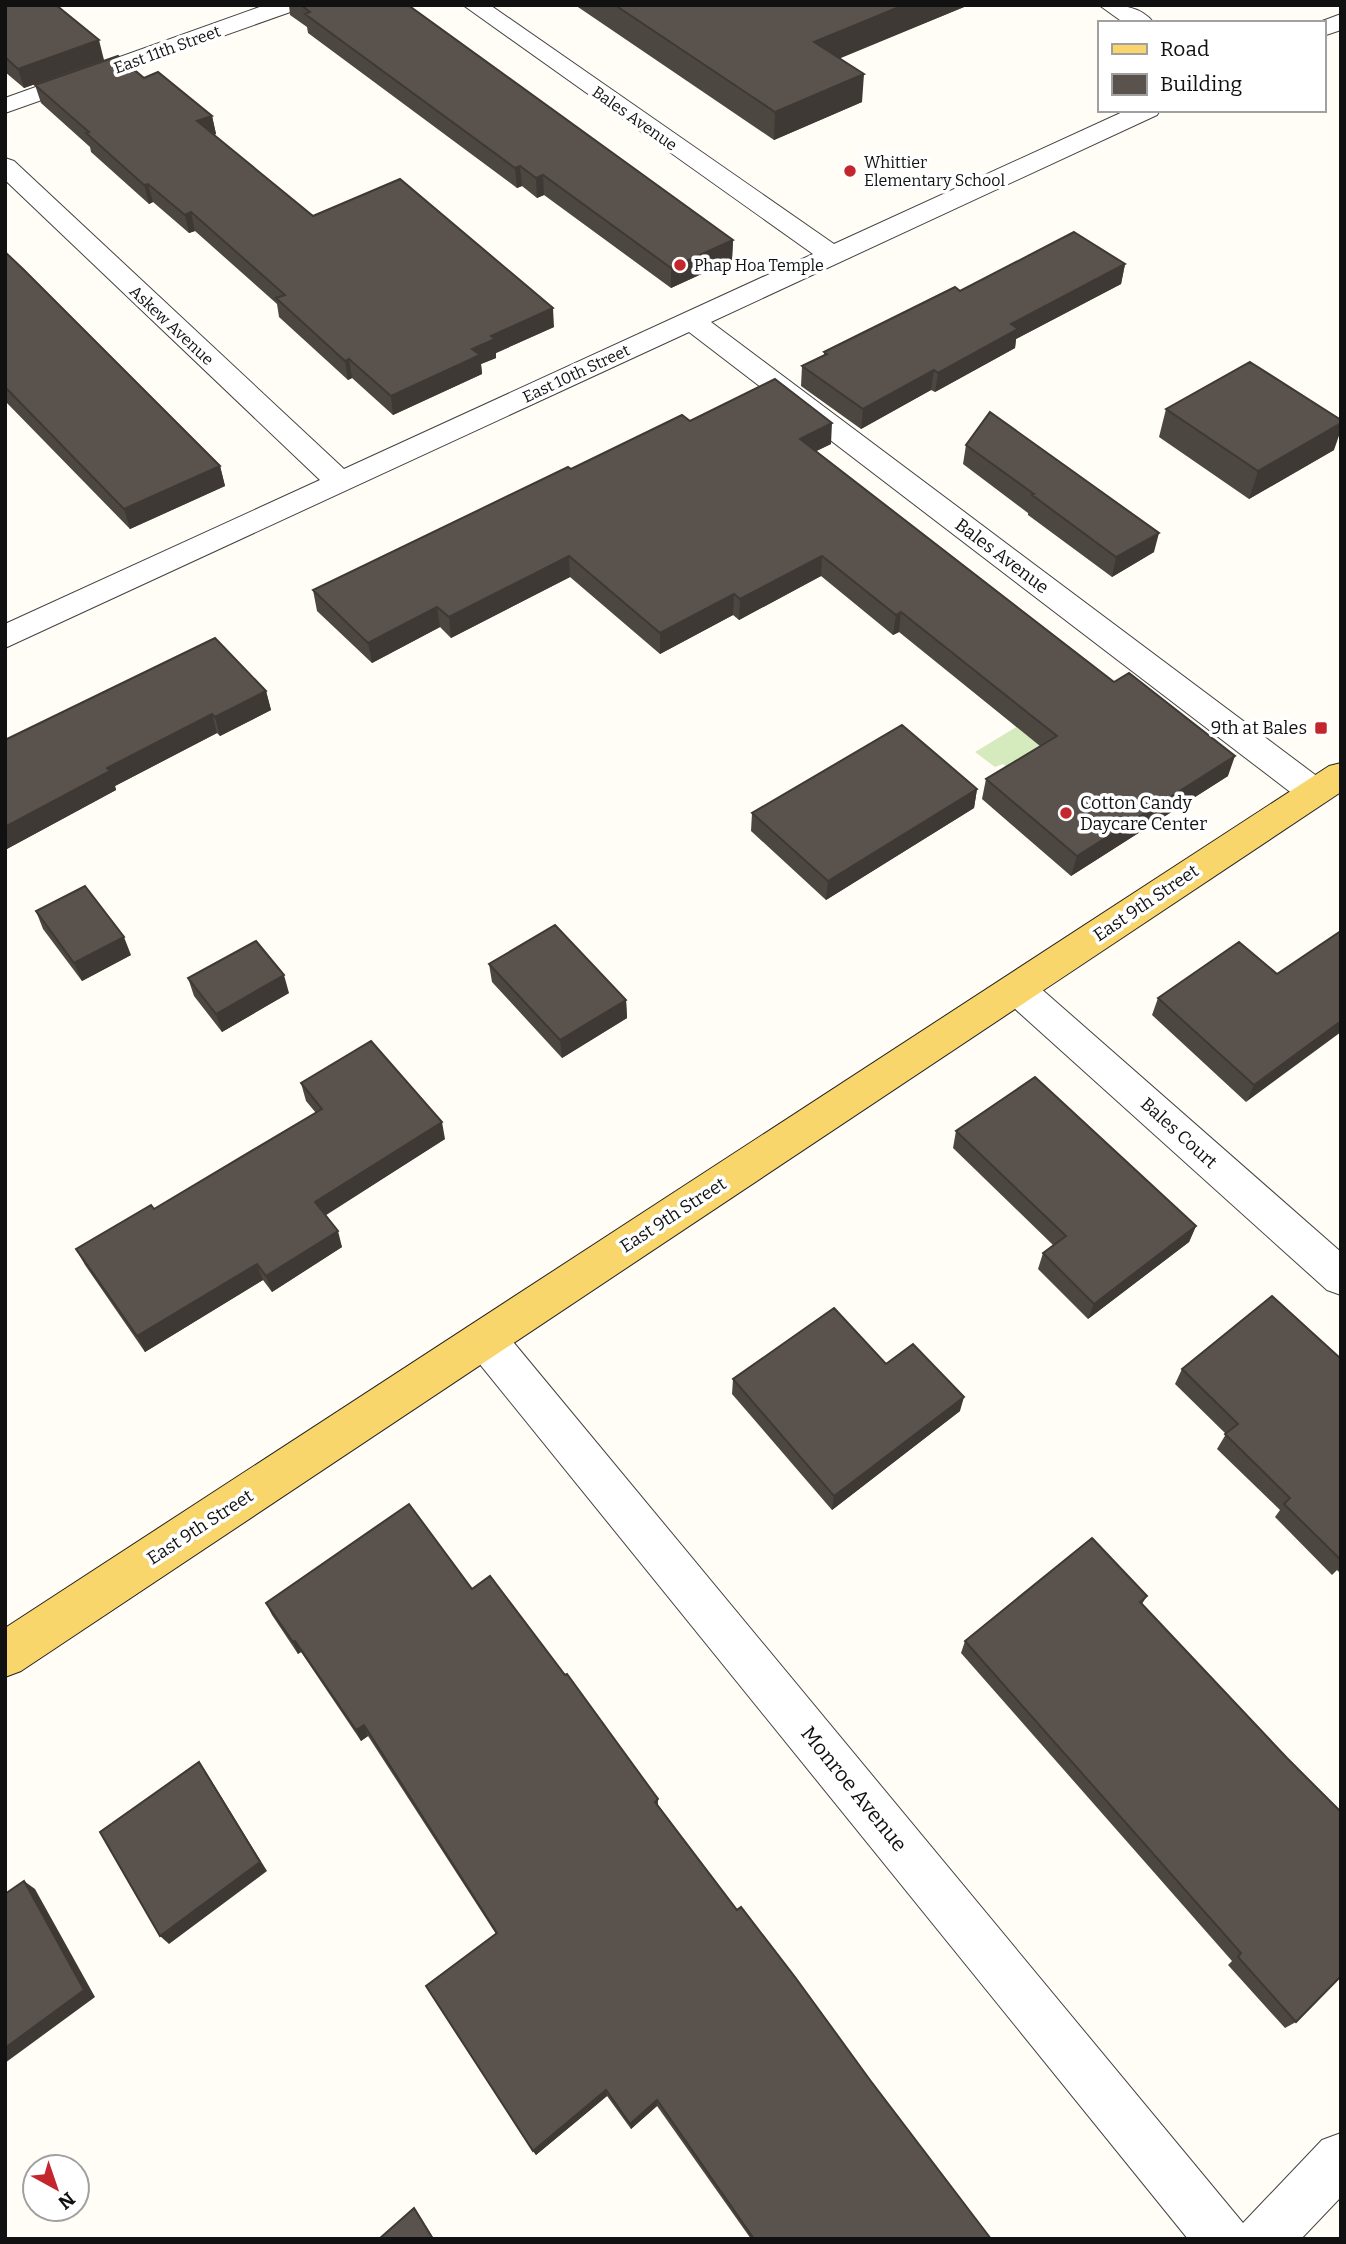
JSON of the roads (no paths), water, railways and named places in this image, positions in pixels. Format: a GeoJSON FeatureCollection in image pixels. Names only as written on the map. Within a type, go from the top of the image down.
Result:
{"type":"FeatureCollection","features":[{"type":"Feature","properties":{"kind":"main road","name":"East 9th Street"},"geometry":{"type":"LineString","coordinates":[[5,1655],[1327,784]]}},
{"type":"Feature","properties":{"kind":"street","name":"East 11th Street"},"geometry":{"type":"LineString","coordinates":[[5,106],[288,5]]}},
{"type":"Feature","properties":{"kind":"street","name":"Bales Avenue"},"geometry":{"type":"LineString","coordinates":[[474,5],[832,255]]}},
{"type":"Feature","properties":{"kind":"street"},"geometry":{"type":"LineString","coordinates":[[1110,5],[1138,21]]}},
{"type":"Feature","properties":{"kind":"street"},"geometry":{"type":"LineString","coordinates":[[1325,28],[1341,21]]}},
{"type":"Feature","properties":{"kind":"street","name":"East 10th Street"},"geometry":{"type":"LineString","coordinates":[[5,637],[1144,112]]}},
{"type":"Feature","properties":{"kind":"street","name":"Askew Avenue"},"geometry":{"type":"LineString","coordinates":[[5,166],[340,482]]}},
{"type":"Feature","properties":{"kind":"street","name":"Bales Avenue"},"geometry":{"type":"LineString","coordinates":[[690,320],[1327,784]]}},
{"type":"Feature","properties":{"kind":"street","name":"Bales Court"},"geometry":{"type":"LineString","coordinates":[[1017,989],[1341,1277]]}},
{"type":"Feature","properties":{"kind":"street","name":"Monroe Avenue"},"geometry":{"type":"LineString","coordinates":[[485,1339],[1223,2239]]}},
{"type":"Feature","properties":{"kind":"street"},"geometry":{"type":"LineString","coordinates":[[1263,2239],[1341,2159]]}},
{"type":"Feature","properties":{"kind":"place","name":"Whittier Elementary School"},"geometry":{"type":"Point","coordinates":[850,171]}},
{"type":"Feature","properties":{"kind":"place","name":"Phap Hoa Temple"},"geometry":{"type":"Point","coordinates":[680,265]}},
{"type":"Feature","properties":{"kind":"place","name":"9th at Bales"},"geometry":{"type":"Point","coordinates":[1321,728]}},
{"type":"Feature","properties":{"kind":"place","name":"Cotton Candy Daycare Center"},"geometry":{"type":"Point","coordinates":[1066,813]}}]}
